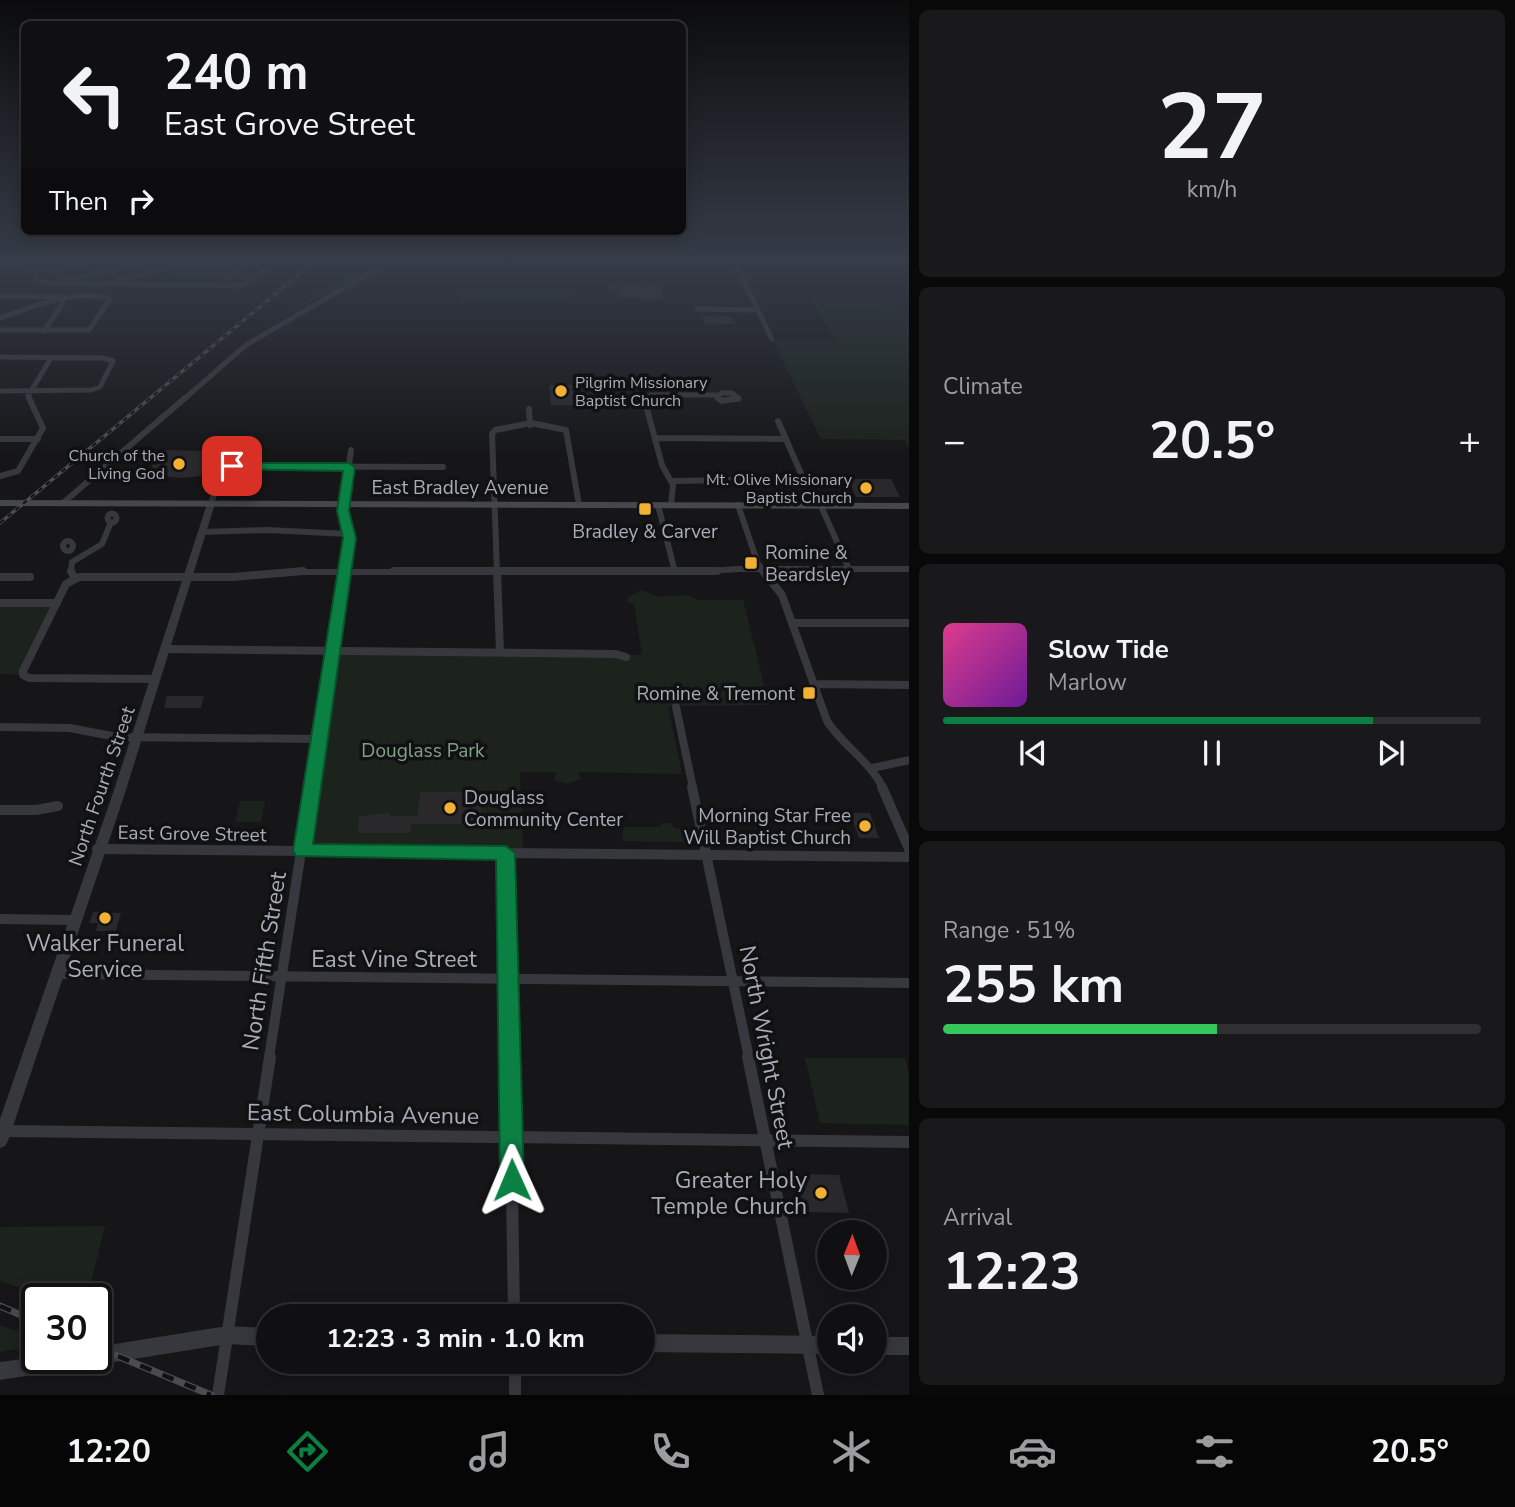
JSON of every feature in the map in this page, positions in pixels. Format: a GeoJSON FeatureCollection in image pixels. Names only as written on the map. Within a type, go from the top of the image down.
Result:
{"type":"FeatureCollection","features":[{"type":"Feature","properties":{"kind":"main road","name":"East Bradley Avenue"},"geometry":{"type":"LineString","coordinates":[[0,503],[738,505]]}},
{"type":"Feature","properties":{"kind":"main road"},"geometry":{"type":"LineString","coordinates":[[738,505],[909,506]]}},
{"type":"Feature","properties":{"kind":"street"},"geometry":{"type":"LineString","coordinates":[[44,331],[47,326]]}},
{"type":"Feature","properties":{"kind":"street"},"geometry":{"type":"LineString","coordinates":[[0,330],[44,331],[92,329],[94,326]]}},
{"type":"Feature","properties":{"kind":"street"},"geometry":{"type":"LineString","coordinates":[[62,503],[246,345],[278,326]]}},
{"type":"Feature","properties":{"kind":"street"},"geometry":{"type":"LineString","coordinates":[[765,326],[772,339]]}},
{"type":"Feature","properties":{"kind":"street"},"geometry":{"type":"LineString","coordinates":[[0,358],[112,360],[100,387],[91,390],[0,391]]}},
{"type":"Feature","properties":{"kind":"street"},"geometry":{"type":"LineString","coordinates":[[0,477],[21,468],[38,439],[42,421],[28,398],[51,358]]}},
{"type":"Feature","properties":{"kind":"street"},"geometry":{"type":"LineString","coordinates":[[671,505],[672,481],[662,465],[644,398],[651,395],[717,395]]}},
{"type":"Feature","properties":{"kind":"street"},"geometry":{"type":"LineString","coordinates":[[529,409],[530,425]]}},
{"type":"Feature","properties":{"kind":"street"},"geometry":{"type":"LineString","coordinates":[[778,421],[803,478]]}},
{"type":"Feature","properties":{"kind":"street"},"geometry":{"type":"LineString","coordinates":[[500,652],[494,432],[502,426],[530,425],[559,427],[568,433],[579,505]]}},
{"type":"Feature","properties":{"kind":"street"},"geometry":{"type":"LineString","coordinates":[[655,438],[786,439]]}},
{"type":"Feature","properties":{"kind":"street"},"geometry":{"type":"LineString","coordinates":[[0,439],[38,439]]}},
{"type":"Feature","properties":{"kind":"street","name":"North Fourth Street"},"geometry":{"type":"LineString","coordinates":[[2,1136],[165,649],[231,440]]}},
{"type":"Feature","properties":{"kind":"street","name":"North Fifth Street"},"geometry":{"type":"LineString","coordinates":[[218,1395],[344,570],[348,534],[344,505],[351,450]]}},
{"type":"Feature","properties":{"kind":"street"},"geometry":{"type":"LineString","coordinates":[[223,466],[443,467]]}},
{"type":"Feature","properties":{"kind":"street"},"geometry":{"type":"LineString","coordinates":[[672,481],[709,478],[842,478]]}},
{"type":"Feature","properties":{"kind":"street"},"geometry":{"type":"LineString","coordinates":[[658,505],[675,572]]}},
{"type":"Feature","properties":{"kind":"street"},"geometry":{"type":"LineString","coordinates":[[738,505],[758,564],[782,595],[832,731],[872,768],[894,810],[909,851]]}},
{"type":"Feature","properties":{"kind":"street"},"geometry":{"type":"LineString","coordinates":[[821,506],[849,569]]}},
{"type":"Feature","properties":{"kind":"street"},"geometry":{"type":"LineString","coordinates":[[74,578],[71,567],[81,554],[102,544],[111,522]]}},
{"type":"Feature","properties":{"kind":"street"},"geometry":{"type":"LineString","coordinates":[[202,532],[267,530],[348,534]]}},
{"type":"Feature","properties":{"kind":"street"},"geometry":{"type":"LineString","coordinates":[[72,548],[81,554]]}},
{"type":"Feature","properties":{"kind":"street"},"geometry":{"type":"LineString","coordinates":[[155,679],[39,678],[23,675],[35,644],[66,584],[74,578],[188,577],[344,570],[675,572],[909,569]]}},
{"type":"Feature","properties":{"kind":"street"},"geometry":{"type":"LineString","coordinates":[[0,575],[30,577]]}},
{"type":"Feature","properties":{"kind":"street"},"geometry":{"type":"LineString","coordinates":[[0,603],[57,603]]}},
{"type":"Feature","properties":{"kind":"street"},"geometry":{"type":"LineString","coordinates":[[792,623],[909,623]]}},
{"type":"Feature","properties":{"kind":"street"},"geometry":{"type":"LineString","coordinates":[[165,649],[616,654],[625,657]]}},
{"type":"Feature","properties":{"kind":"street"},"geometry":{"type":"LineString","coordinates":[[814,684],[909,685]]}},
{"type":"Feature","properties":{"kind":"street","name":"North Wright Street"},"geometry":{"type":"LineString","coordinates":[[676,707],[818,1395]]}},
{"type":"Feature","properties":{"kind":"street"},"geometry":{"type":"LineString","coordinates":[[1,729],[70,728],[107,737],[319,739]]}},
{"type":"Feature","properties":{"kind":"street"},"geometry":{"type":"LineString","coordinates":[[872,768],[909,760]]}},
{"type":"Feature","properties":{"kind":"street"},"geometry":{"type":"LineString","coordinates":[[0,810],[36,810],[58,806]]}},
{"type":"Feature","properties":{"kind":"street","name":"East Grove Street"},"geometry":{"type":"LineString","coordinates":[[97,849],[909,857]]}},
{"type":"Feature","properties":{"kind":"street"},"geometry":{"type":"LineString","coordinates":[[506,853],[514,1304]]}},
{"type":"Feature","properties":{"kind":"street"},"geometry":{"type":"LineString","coordinates":[[0,919],[74,920]]}},
{"type":"Feature","properties":{"kind":"street","name":"East Vine Street"},"geometry":{"type":"LineString","coordinates":[[56,974],[909,983]]}},
{"type":"Feature","properties":{"kind":"street","name":"East Columbia Avenue"},"geometry":{"type":"LineString","coordinates":[[2,1136],[258,1133],[909,1142]]}},
{"type":"Feature","properties":{"kind":"street"},"geometry":{"type":"LineString","coordinates":[[112,1353],[227,1335],[256,1336]]}},
{"type":"Feature","properties":{"kind":"street"},"geometry":{"type":"LineString","coordinates":[[655,1343],[817,1345]]}},
{"type":"Feature","properties":{"kind":"street"},"geometry":{"type":"LineString","coordinates":[[887,1346],[909,1346]]}},
{"type":"Feature","properties":{"kind":"street"},"geometry":{"type":"LineString","coordinates":[[0,1371],[21,1368]]}},
{"type":"Feature","properties":{"kind":"street"},"geometry":{"type":"LineString","coordinates":[[515,1374],[515,1395]]}},
{"type":"Feature","properties":{"kind":"green space"},"geometry":{"type":"Polygon","coordinates":[[[827,326],[909,326],[909,448],[905,440],[821,439],[773,341],[836,341],[827,326]]]}},
{"type":"Feature","properties":{"kind":"green space","name":"Douglass Park"},"geometry":{"type":"Polygon","coordinates":[[[642,590],[659,597],[688,595],[697,600],[743,600],[769,705],[668,706],[682,774],[578,772],[581,779],[567,784],[554,780],[556,772],[520,772],[523,848],[316,845],[309,842],[334,651],[639,655],[639,652],[642,655],[634,604],[627,602],[628,597],[642,590]]]}},
{"type":"Feature","properties":{"kind":"green space"},"geometry":{"type":"Polygon","coordinates":[[[57,603],[20,675],[0,674],[0,604],[57,603]]]}},
{"type":"Feature","properties":{"kind":"green space"},"geometry":{"type":"Polygon","coordinates":[[[240,801],[265,801],[261,822],[235,822],[240,801]]]}},
{"type":"Feature","properties":{"kind":"green space"},"geometry":{"type":"Polygon","coordinates":[[[661,823],[672,823],[673,827],[683,830],[685,842],[622,841],[624,827],[661,827],[661,823]]]}},
{"type":"Feature","properties":{"kind":"green space"},"geometry":{"type":"Polygon","coordinates":[[[805,1058],[905,1058],[909,1074],[909,1125],[820,1123],[805,1058]]]}},
{"type":"Feature","properties":{"kind":"green space"},"geometry":{"type":"Polygon","coordinates":[[[105,1226],[91,1283],[21,1283],[21,1288],[0,1281],[0,1227],[105,1226]]]}},
{"type":"Feature","properties":{"kind":"green space"},"geometry":{"type":"Polygon","coordinates":[[[0,1325],[21,1332],[21,1349],[0,1352],[0,1325]]]}},
{"type":"Feature","properties":{"kind":"building","name":"Pilgrim Missionary Baptist Church"},"geometry":{"type":"Polygon","coordinates":[[[549,385],[572,385],[574,405],[551,405],[549,385]]]}},
{"type":"Feature","properties":{"kind":"building","name":"Church of the Living God"},"geometry":{"type":"Polygon","coordinates":[[[159,450],[210,451],[201,476],[182,478],[148,475],[159,450]]]}},
{"type":"Feature","properties":{"kind":"building","name":"Mt. Olive Missionary Baptist Church"},"geometry":{"type":"Polygon","coordinates":[[[848,479],[891,479],[900,497],[856,497],[848,479]]]}},
{"type":"Feature","properties":{"kind":"building"},"geometry":{"type":"Polygon","coordinates":[[[167,696],[204,696],[201,708],[164,708],[167,696]]]}},
{"type":"Feature","properties":{"kind":"building","name":"Douglass Community Center"},"geometry":{"type":"Polygon","coordinates":[[[420,792],[481,792],[481,824],[411,824],[411,833],[358,833],[359,816],[390,813],[390,816],[418,816],[420,792]]]}},
{"type":"Feature","properties":{"kind":"building","name":"Morning Star Free Will Baptist Church"},"geometry":{"type":"Polygon","coordinates":[[[850,813],[870,813],[879,838],[859,838],[850,813]]]}},
{"type":"Feature","properties":{"kind":"building","name":"Walker Funeral Service"},"geometry":{"type":"Polygon","coordinates":[[[93,912],[121,913],[116,931],[96,931],[98,923],[89,923],[93,912]]]}},
{"type":"Feature","properties":{"kind":"building","name":"Greater Holy Temple Church"},"geometry":{"type":"Polygon","coordinates":[[[794,1174],[839,1175],[849,1213],[802,1212],[794,1174]]]}},
{"type":"Feature","properties":{"kind":"railway"},"geometry":{"type":"LineString","coordinates":[[0,523],[237,326]]}},
{"type":"Feature","properties":{"kind":"railway"},"geometry":{"type":"LineString","coordinates":[[0,1306],[21,1315]]}},
{"type":"Feature","properties":{"kind":"railway"},"geometry":{"type":"LineString","coordinates":[[112,1354],[211,1395]]}},
{"type":"Feature","properties":{"kind":"place","name":"Pilgrim Missionary Baptist Church"},"geometry":{"type":"Point","coordinates":[561,391]}},
{"type":"Feature","properties":{"kind":"place","name":"Church of the Living God"},"geometry":{"type":"Point","coordinates":[179,464]}},
{"type":"Feature","properties":{"kind":"place","name":"Mt. Olive Missionary Baptist Church"},"geometry":{"type":"Point","coordinates":[866,488]}},
{"type":"Feature","properties":{"kind":"place","name":"Bradley & Carver"},"geometry":{"type":"Point","coordinates":[645,509]}},
{"type":"Feature","properties":{"kind":"place","name":"Romine & Beardsley"},"geometry":{"type":"Point","coordinates":[751,563]}},
{"type":"Feature","properties":{"kind":"place","name":"Romine & Tremont"},"geometry":{"type":"Point","coordinates":[809,693]}},
{"type":"Feature","properties":{"kind":"place","name":"Douglass Community Center"},"geometry":{"type":"Point","coordinates":[450,808]}},
{"type":"Feature","properties":{"kind":"place","name":"Morning Star Free Will Baptist Church"},"geometry":{"type":"Point","coordinates":[865,826]}},
{"type":"Feature","properties":{"kind":"place","name":"Walker Funeral Service"},"geometry":{"type":"Point","coordinates":[105,918]}},
{"type":"Feature","properties":{"kind":"place","name":"Greater Holy Temple Church"},"geometry":{"type":"Point","coordinates":[821,1193]}},
{"type":"Feature","properties":{"kind":"route"},"geometry":{"type":"LineString","coordinates":[[232,466],[349,467],[343,511],[349,538],[302,851],[506,853],[512,1180]]}}]}
